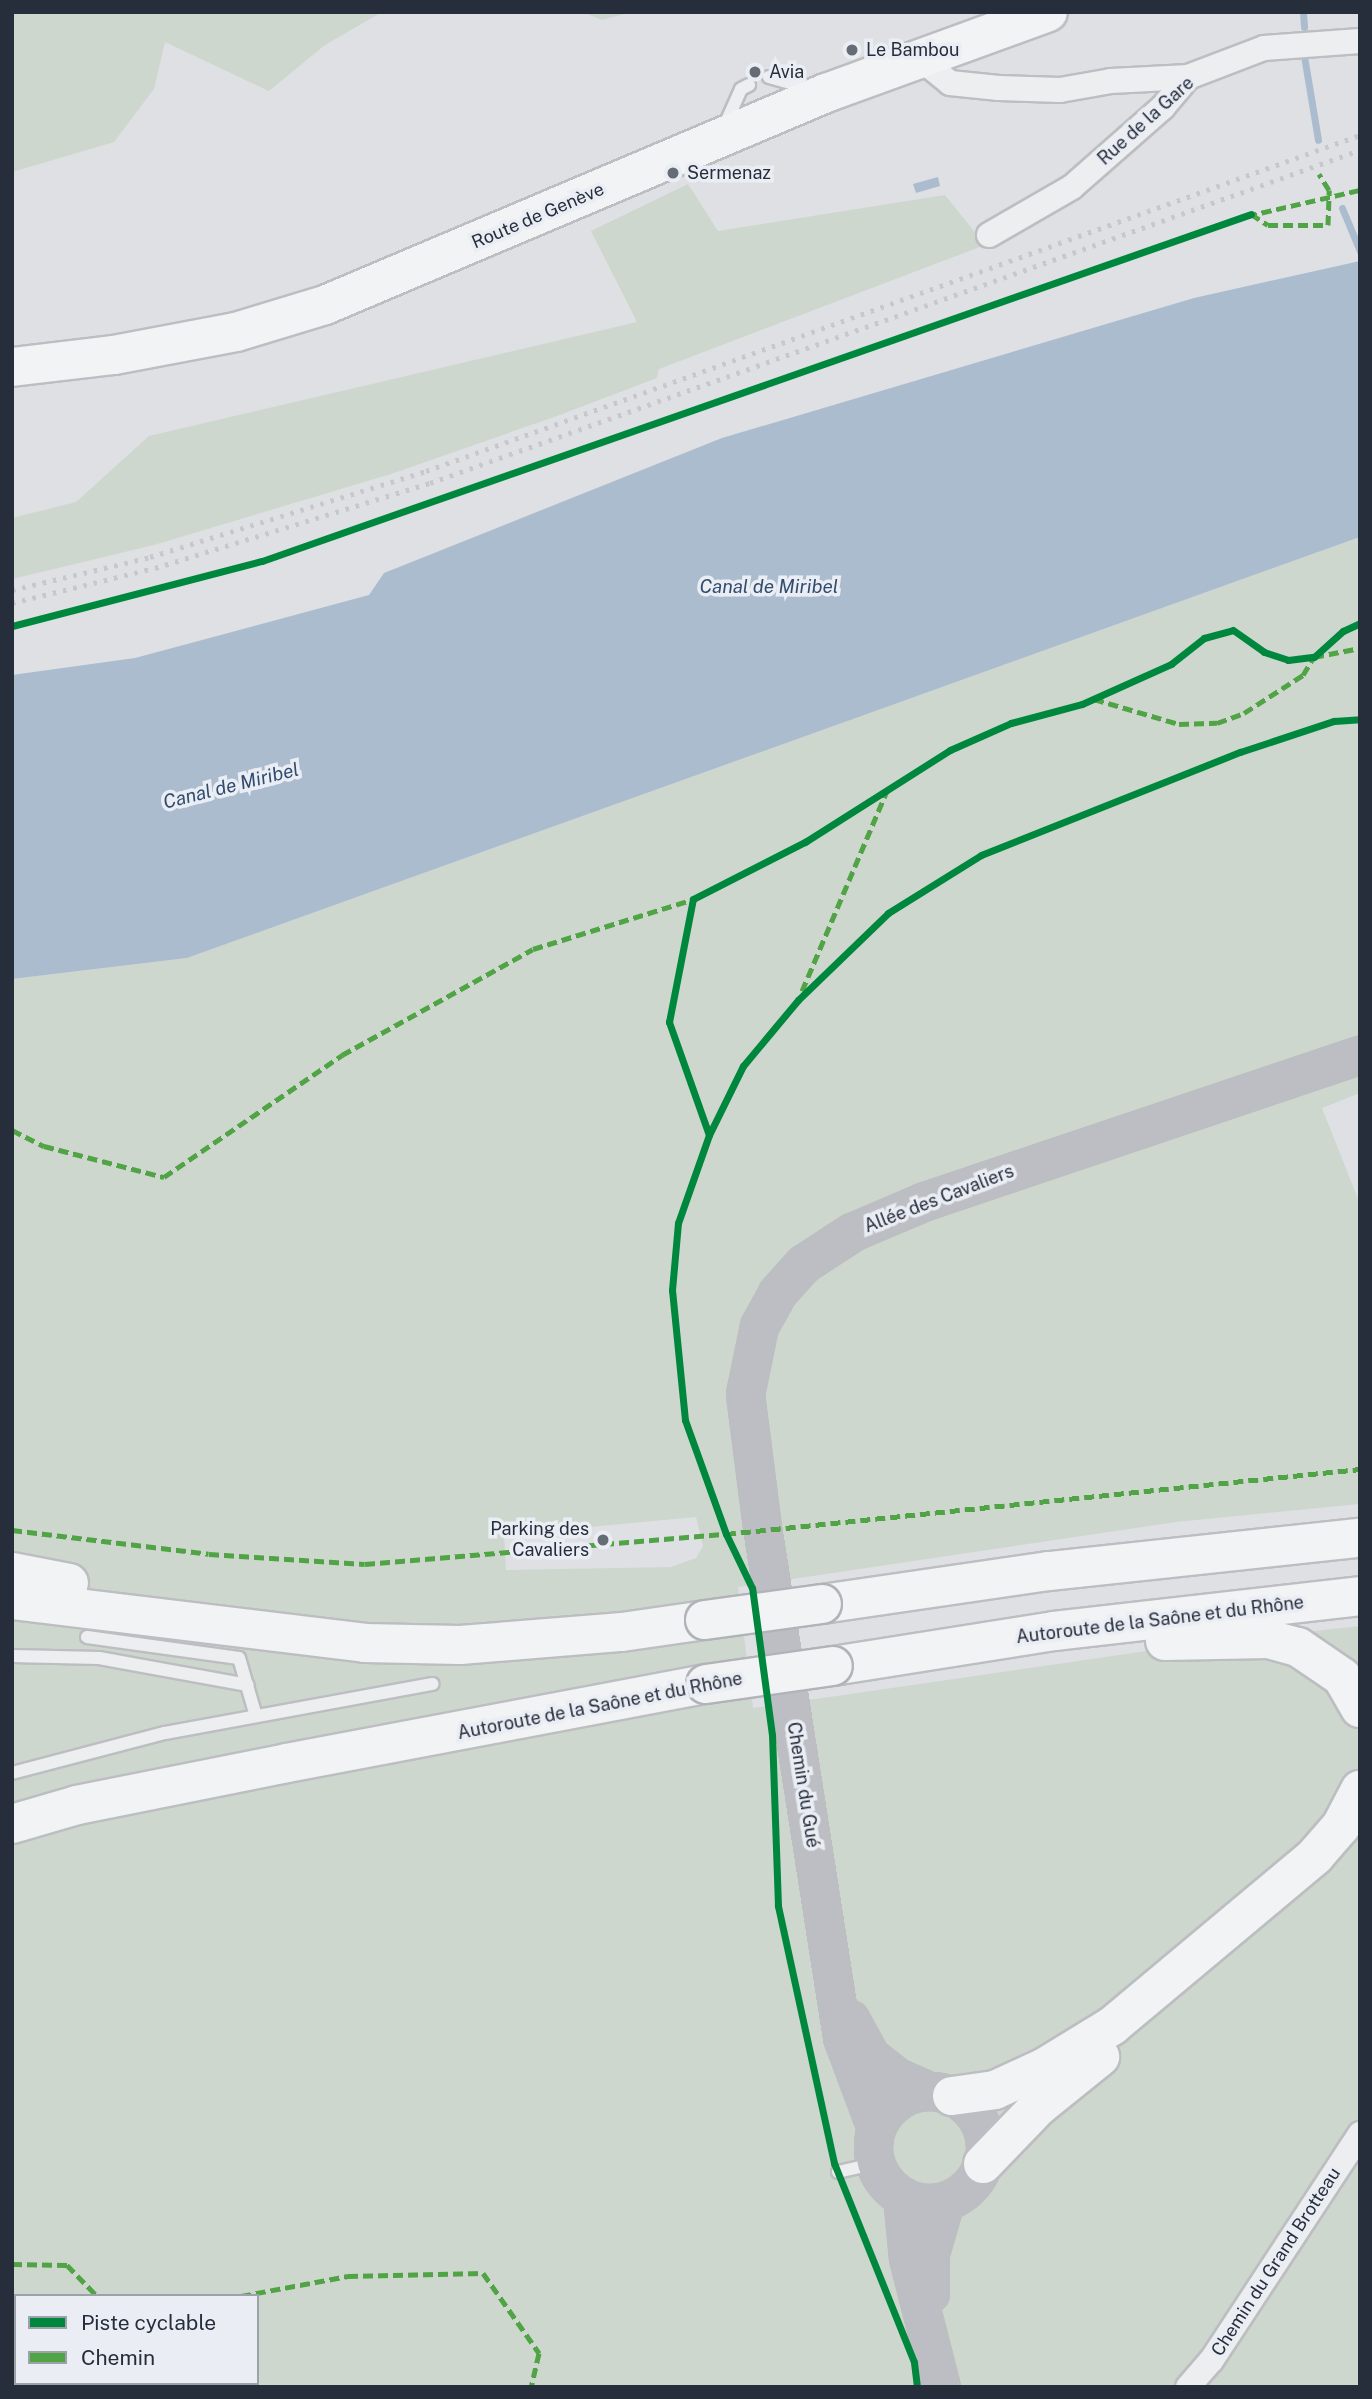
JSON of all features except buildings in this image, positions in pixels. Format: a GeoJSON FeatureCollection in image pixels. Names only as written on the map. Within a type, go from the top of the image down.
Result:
{"type":"FeatureCollection","features":[{"type":"Feature","properties":{"kind":"main road","name":"Route de Genève"},"geometry":{"type":"LineString","coordinates":[[12,367],[114,355],[236,332],[325,305],[826,93],[923,61],[1048,12]]}},
{"type":"Feature","properties":{"kind":"main road"},"geometry":{"type":"LineString","coordinates":[[12,1600],[365,1643],[460,1645],[540,1639],[705,1620],[1049,1572],[1360,1538]]}},
{"type":"Feature","properties":{"kind":"main road"},"geometry":{"type":"LineString","coordinates":[[12,1572],[343,1623],[540,1639]]}},
{"type":"Feature","properties":{"kind":"main road","name":"Autoroute de la Saône et du Rhône"},"geometry":{"type":"LineString","coordinates":[[12,1824],[78,1805],[274,1765],[706,1684],[1054,1631],[1360,1597]]}},
{"type":"Feature","properties":{"kind":"main road"},"geometry":{"type":"LineString","coordinates":[[1054,1631],[1105,1648],[1175,1640],[1268,1639],[1298,1647],[1326,1662],[1342,1677],[1360,1708]]}},
{"type":"Feature","properties":{"kind":"main road"},"geometry":{"type":"LineString","coordinates":[[940,2093],[995,2090],[1045,2067],[1112,2026],[1315,1856],[1341,1826],[1360,1790]]}},
{"type":"Feature","properties":{"kind":"main road"},"geometry":{"type":"LineString","coordinates":[[983,2164],[1038,2107],[1360,1841]]}},
{"type":"Feature","properties":{"kind":"street","name":"Rue de la Gare"},"geometry":{"type":"LineString","coordinates":[[989,235],[1072,187],[1163,107],[1188,77],[1264,48],[1360,41]]}},
{"type":"Feature","properties":{"kind":"street"},"geometry":{"type":"LineString","coordinates":[[923,61],[950,83],[999,88],[1060,90],[1111,81],[1188,77]]}},
{"type":"Feature","properties":{"kind":"street","name":"Allée des Cavaliers"},"geometry":{"type":"LineString","coordinates":[[771,1582],[746,1394],[759,1326],[777,1293],[803,1264],[852,1232],[925,1201],[1360,1055]]}},
{"type":"Feature","properties":{"kind":"street","name":"Chemin du Gué"},"geometry":{"type":"LineString","coordinates":[[771,1582],[842,2038],[876,2128]]}},
{"type":"Feature","properties":{"kind":"street","name":"Chemin du Gué"},"geometry":{"type":"LineString","coordinates":[[834,1988],[870,2056],[897,2077],[940,2093]]}},
{"type":"Feature","properties":{"kind":"street"},"geometry":{"type":"LineString","coordinates":[[940,2093],[965,2104],[981,2124],[983,2164],[964,2191],[945,2200],[921,2202],[902,2196],[883,2178],[876,2163],[876,2128],[897,2101],[940,2093]]}},
{"type":"Feature","properties":{"kind":"street","name":"Chemin du Grand Brotteau"},"geometry":{"type":"LineString","coordinates":[[1188,2387],[1211,2361],[1360,2134]]}},
{"type":"Feature","properties":{"kind":"street"},"geometry":{"type":"LineString","coordinates":[[902,2196],[908,2259],[940,2387]]}},
{"type":"Feature","properties":{"kind":"street"},"geometry":{"type":"LineString","coordinates":[[945,2200],[930,2253],[929,2288],[951,2387]]}},
{"type":"Feature","properties":{"kind":"lane"},"geometry":{"type":"LineString","coordinates":[[769,77],[826,93]]}},
{"type":"Feature","properties":{"kind":"lane"},"geometry":{"type":"LineString","coordinates":[[719,139],[741,89],[749,85]]}},
{"type":"Feature","properties":{"kind":"lane"},"geometry":{"type":"LineString","coordinates":[[87,1637],[239,1658],[256,1716]]}},
{"type":"Feature","properties":{"kind":"lane"},"geometry":{"type":"LineString","coordinates":[[12,1656],[99,1658],[247,1685]]}},
{"type":"Feature","properties":{"kind":"lane"},"geometry":{"type":"LineString","coordinates":[[12,1773],[164,1733],[433,1684]]}},
{"type":"Feature","properties":{"kind":"lane"},"geometry":{"type":"LineString","coordinates":[[838,2172],[876,2163]]}},
{"type":"Feature","properties":{"kind":"shaded area"},"geometry":{"type":"Polygon","coordinates":[[[12,12],[382,12],[325,45],[269,91],[165,42],[154,89],[114,142],[12,172],[12,12]]]}},
{"type":"Feature","properties":{"kind":"shaded area"},"geometry":{"type":"Polygon","coordinates":[[[583,12],[631,12],[602,20],[583,12]]]}},
{"type":"Feature","properties":{"kind":"shaded area"},"geometry":{"type":"Polygon","coordinates":[[[688,184],[718,231],[945,195],[985,245],[659,369],[657,378],[391,474],[154,545],[12,579],[12,518],[76,502],[149,436],[637,322],[591,231],[688,184]]]}},
{"type":"Feature","properties":{"kind":"shaded area"},"geometry":{"type":"Polygon","coordinates":[[[1360,537],[1360,1093],[1322,1108],[1360,1204],[1360,1504],[1176,1522],[738,1587],[753,1708],[1202,1643],[1360,1626],[1360,2387],[12,2387],[12,979],[187,958],[1360,537]],[[696,1517],[504,1535],[506,1570],[671,1567],[696,1558],[703,1546],[696,1517]]]}},
{"type":"Feature","properties":{"kind":"water"},"geometry":{"type":"Polygon","coordinates":[[[938,177],[940,186],[916,193],[913,184],[938,177]]]}},
{"type":"Feature","properties":{"kind":"water","name":"Canal de Miribel"},"geometry":{"type":"Polygon","coordinates":[[[1360,261],[1360,537],[187,958],[12,979],[12,675],[135,658],[369,595],[384,573],[722,438],[1194,298],[1360,261]]]}},
{"type":"Feature","properties":{"kind":"waterway"},"geometry":{"type":"LineString","coordinates":[[1303,12],[1304,27]]}},
{"type":"Feature","properties":{"kind":"waterway"},"geometry":{"type":"LineString","coordinates":[[1304,56],[1318,140]]}},
{"type":"Feature","properties":{"kind":"waterway"},"geometry":{"type":"LineString","coordinates":[[1342,208],[1360,251]]}},
{"type":"Feature","properties":{"kind":"railway"},"geometry":{"type":"LineString","coordinates":[[12,590],[150,557],[426,471],[1360,135]]}},
{"type":"Feature","properties":{"kind":"railway"},"geometry":{"type":"LineString","coordinates":[[12,603],[155,568],[430,483],[1360,150]]}},
{"type":"Feature","properties":{"kind":"marked path"},"geometry":{"type":"LineString","coordinates":[[1251,214],[1268,225],[1328,225],[1329,190],[1319,174]]}},
{"type":"Feature","properties":{"kind":"marked path"},"geometry":{"type":"LineString","coordinates":[[1247,216],[1360,190]]}},
{"type":"Feature","properties":{"kind":"marked path"},"geometry":{"type":"LineString","coordinates":[[1094,699],[1179,724],[1217,723],[1244,713],[1303,675],[1314,657],[1360,648]]}},
{"type":"Feature","properties":{"kind":"marked path"},"geometry":{"type":"LineString","coordinates":[[802,991],[887,791]]}},
{"type":"Feature","properties":{"kind":"marked path"},"geometry":{"type":"LineString","coordinates":[[12,1130],[44,1146],[164,1177],[342,1055],[533,949],[695,899]]}},
{"type":"Feature","properties":{"kind":"marked path"},"geometry":{"type":"LineString","coordinates":[[12,1530],[209,1554],[365,1564],[726,1534],[1360,1469]]}},
{"type":"Feature","properties":{"kind":"marked path"},"geometry":{"type":"LineString","coordinates":[[12,2264],[67,2265],[95,2294]]}},
{"type":"Feature","properties":{"kind":"marked path"},"geometry":{"type":"LineString","coordinates":[[252,2294],[348,2276],[483,2273],[539,2353],[531,2387]]}},
{"type":"Feature","properties":{"kind":"cycle path"},"geometry":{"type":"LineString","coordinates":[[12,626],[262,561],[1251,214]]}},
{"type":"Feature","properties":{"kind":"cycle path"},"geometry":{"type":"LineString","coordinates":[[917,2387],[914,2362],[834,2163],[778,1906],[772,1735],[752,1588],[726,1534],[685,1420],[672,1290],[678,1223],[709,1135],[669,1022],[693,899],[805,842],[950,750],[1011,723],[1082,704],[1171,664],[1204,638],[1233,630],[1264,652],[1288,660],[1314,657],[1343,631],[1360,623]]}},
{"type":"Feature","properties":{"kind":"cycle path"},"geometry":{"type":"LineString","coordinates":[[709,1135],[743,1066],[798,1000],[888,913],[981,855],[1240,752],[1334,721],[1360,719]]}},
{"type":"Feature","properties":{"kind":"place","name":"Le Bambou"},"geometry":{"type":"Point","coordinates":[852,50]}},
{"type":"Feature","properties":{"kind":"place","name":"Avia"},"geometry":{"type":"Point","coordinates":[755,72]}},
{"type":"Feature","properties":{"kind":"place","name":"Sermenaz"},"geometry":{"type":"Point","coordinates":[673,173]}},
{"type":"Feature","properties":{"kind":"place","name":"Parking des Cavaliers"},"geometry":{"type":"Point","coordinates":[603,1540]}}]}
